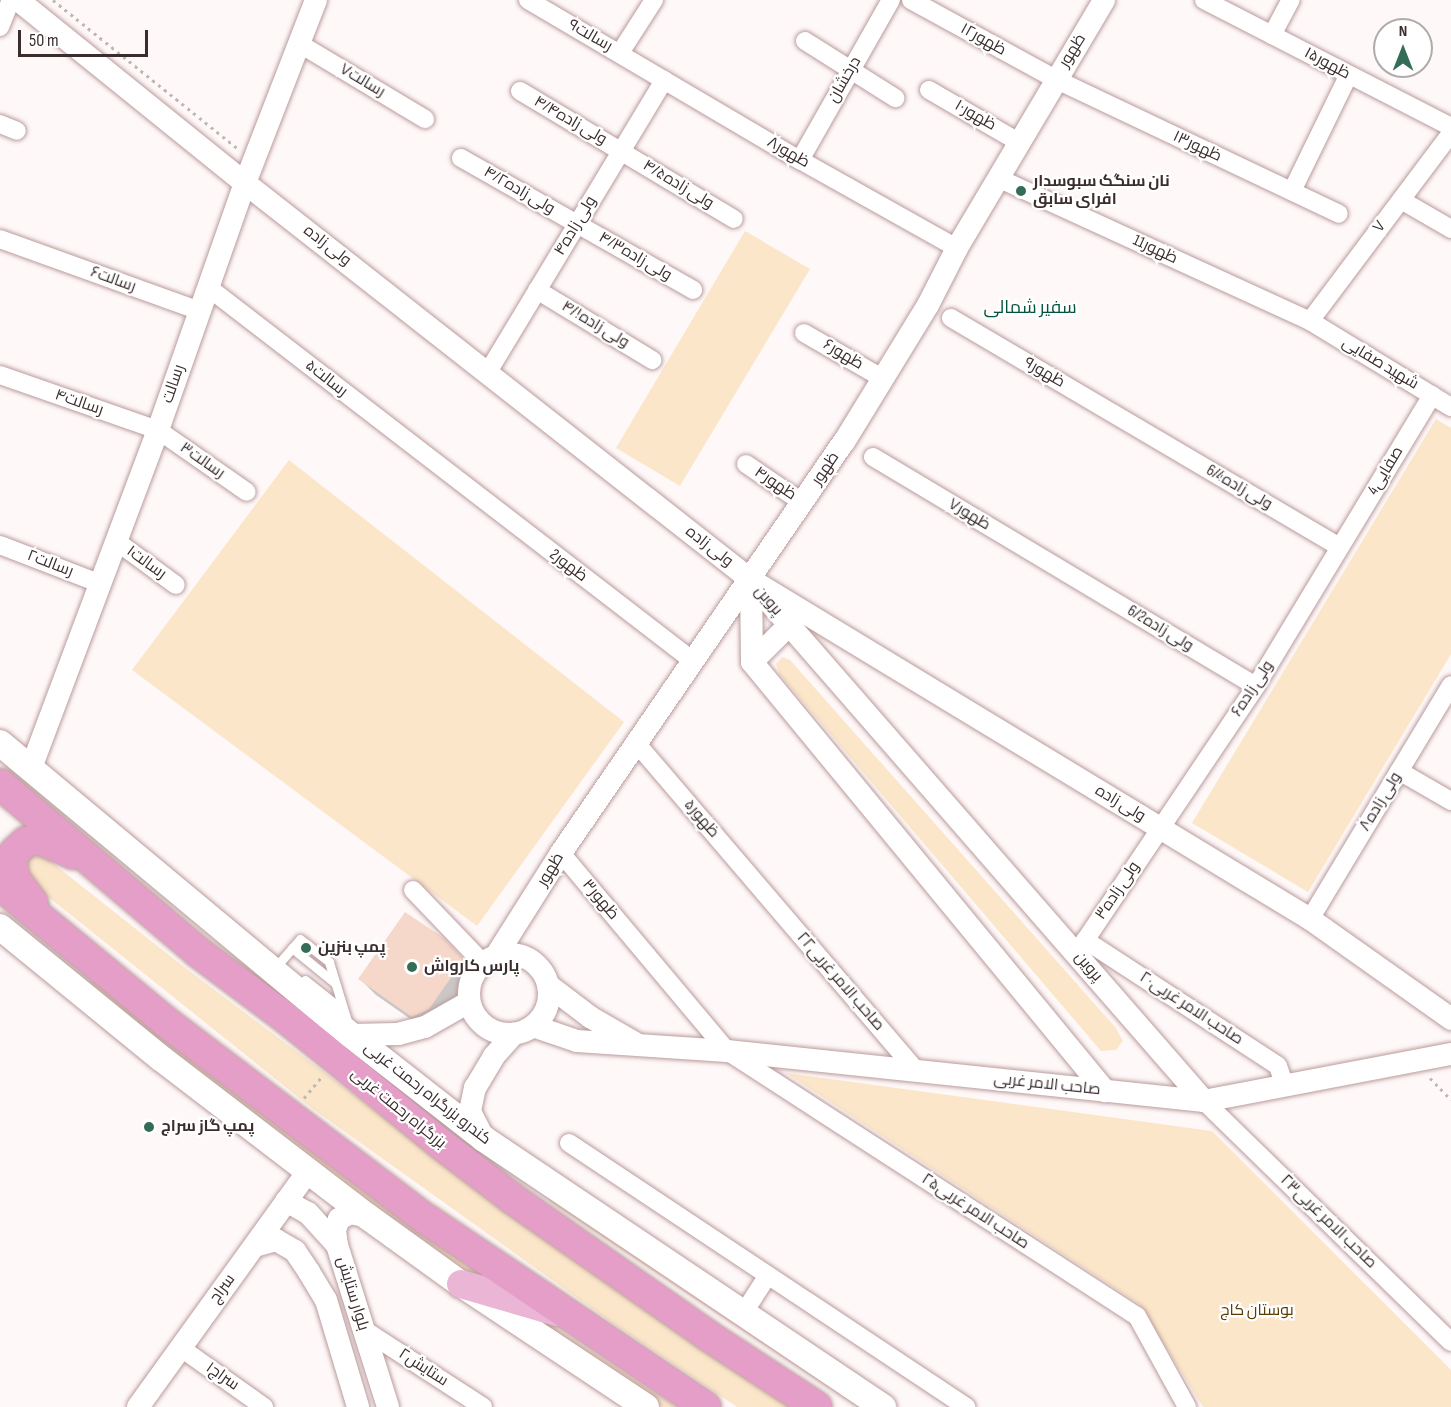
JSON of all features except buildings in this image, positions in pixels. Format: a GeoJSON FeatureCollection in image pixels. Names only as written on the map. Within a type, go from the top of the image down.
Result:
{"type":"FeatureCollection","features":[{"type":"Feature","properties":{"kind":"highway","name":"بزرگراه رحمت غربی"},"geometry":{"type":"LineString","coordinates":[[0,784],[198,952],[344,1047],[513,1199],[816,1407]]}},
{"type":"Feature","properties":{"kind":"highway"},"geometry":{"type":"LineString","coordinates":[[62,935],[14,878],[12,860],[14,853],[26,842],[43,841],[72,854],[106,874]]}},
{"type":"Feature","properties":{"kind":"highway"},"geometry":{"type":"LineString","coordinates":[[0,885],[166,1022],[426,1219],[706,1407]]}},
{"type":"Feature","properties":{"kind":"main road","name":"کندرو بزرگراه رحمت غربی"},"geometry":{"type":"LineString","coordinates":[[0,743],[271,962],[344,1047],[883,1407]]}},
{"type":"Feature","properties":{"kind":"main road"},"geometry":{"type":"LineString","coordinates":[[0,927],[162,1059],[368,1217],[462,1284],[646,1407]]}},
{"type":"Feature","properties":{"kind":"main road"},"geometry":{"type":"LineString","coordinates":[[462,1284],[565,1314]]}},
{"type":"Feature","properties":{"kind":"street"},"geometry":{"type":"LineString","coordinates":[[0,27],[11,0]]}},
{"type":"Feature","properties":{"kind":"street","name":"ولی زاده"},"geometry":{"type":"LineString","coordinates":[[18,0],[245,183],[489,372],[751,580],[1310,919],[1451,1019]]}},
{"type":"Feature","properties":{"kind":"street","name":"رسالت"},"geometry":{"type":"LineString","coordinates":[[32,768],[158,430],[245,183],[316,0]]}},
{"type":"Feature","properties":{"kind":"street","name":"رسالت۹"},"geometry":{"type":"LineString","coordinates":[[528,0],[620,53]]}},
{"type":"Feature","properties":{"kind":"street"},"geometry":{"type":"LineString","coordinates":[[620,53],[654,0]]}},
{"type":"Feature","properties":{"kind":"street","name":"درخشان"},"geometry":{"type":"LineString","coordinates":[[800,160],[891,0]]}},
{"type":"Feature","properties":{"kind":"street","name":"ظهور۱۲"},"geometry":{"type":"LineString","coordinates":[[911,0],[1056,79]]}},
{"type":"Feature","properties":{"kind":"street","name":"ظهور۱۵"},"geometry":{"type":"LineString","coordinates":[[1204,0],[1451,127]]}},
{"type":"Feature","properties":{"kind":"street"},"geometry":{"type":"LineString","coordinates":[[1272,35],[1291,0]]}},
{"type":"Feature","properties":{"kind":"street","name":"ظهور"},"geometry":{"type":"LineString","coordinates":[[490,960],[520,921],[561,853],[638,745],[693,661],[803,503],[928,305],[957,248],[1000,179],[1096,4]]}},
{"type":"Feature","properties":{"kind":"street"},"geometry":{"type":"LineString","coordinates":[[805,41],[895,98]]}},
{"type":"Feature","properties":{"kind":"street","name":"رسالت۷"},"geometry":{"type":"LineString","coordinates":[[300,44],[425,119]]}},
{"type":"Feature","properties":{"kind":"street","name":"ظهور۸"},"geometry":{"type":"LineString","coordinates":[[620,53],[800,160],[957,248]]}},
{"type":"Feature","properties":{"kind":"street"},"geometry":{"type":"LineString","coordinates":[[1292,191],[1348,76]]}},
{"type":"Feature","properties":{"kind":"street","name":"ظهور۱۳"},"geometry":{"type":"LineString","coordinates":[[1056,79],[1339,214]]}},
{"type":"Feature","properties":{"kind":"street","name":"ولی زاده۴"},"geometry":{"type":"LineString","coordinates":[[489,372],[664,80]]}},
{"type":"Feature","properties":{"kind":"street","name":"ظهور۱۰"},"geometry":{"type":"LineString","coordinates":[[929,90],[1020,143]]}},
{"type":"Feature","properties":{"kind":"street","name":"ولی زاده۴/۴"},"geometry":{"type":"LineString","coordinates":[[519,91],[621,150]]}},
{"type":"Feature","properties":{"kind":"street","name":"۷"},"geometry":{"type":"LineString","coordinates":[[1310,321],[1451,134]]}},
{"type":"Feature","properties":{"kind":"street","name":"ولی زاده۴/۵"},"geometry":{"type":"LineString","coordinates":[[621,150],[734,219]]}},
{"type":"Feature","properties":{"kind":"street","name":"ولی زاده۴/۲"},"geometry":{"type":"LineString","coordinates":[[461,158],[577,224]]}},
{"type":"Feature","properties":{"kind":"street","name":"11ظهور"},"geometry":{"type":"LineString","coordinates":[[1000,179],[1310,321]]}},
{"type":"Feature","properties":{"kind":"street"},"geometry":{"type":"LineString","coordinates":[[1401,200],[1451,229]]}},
{"type":"Feature","properties":{"kind":"street","name":"ولی زاده۴/۳"},"geometry":{"type":"LineString","coordinates":[[577,224],[693,290]]}},
{"type":"Feature","properties":{"kind":"street","name":"رسالت۶"},"geometry":{"type":"LineString","coordinates":[[0,239],[200,311]]}},
{"type":"Feature","properties":{"kind":"street","name":"رسالت۵"},"geometry":{"type":"LineString","coordinates":[[209,288],[444,471]]}},
{"type":"Feature","properties":{"kind":"street","name":"ولی زاده۴/۱"},"geometry":{"type":"LineString","coordinates":[[537,290],[652,360]]}},
{"type":"Feature","properties":{"kind":"street","name":"ظهور۹"},"geometry":{"type":"LineString","coordinates":[[951,318],[1137,428]]}},
{"type":"Feature","properties":{"kind":"street","name":"شهید صفایی"},"geometry":{"type":"LineString","coordinates":[[1310,321],[1451,407]]}},
{"type":"Feature","properties":{"kind":"street","name":"ظهور۶"},"geometry":{"type":"LineString","coordinates":[[804,333],[882,378]]}},
{"type":"Feature","properties":{"kind":"street","name":"رسالت۴"},"geometry":{"type":"LineString","coordinates":[[0,375],[158,430]]}},
{"type":"Feature","properties":{"kind":"street","name":"4صفایی"},"geometry":{"type":"LineString","coordinates":[[1340,547],[1432,395]]}},
{"type":"Feature","properties":{"kind":"street","name":"6/4ولی زاده"},"geometry":{"type":"LineString","coordinates":[[1137,428],[1340,547]]}},
{"type":"Feature","properties":{"kind":"street","name":"رسالت۳"},"geometry":{"type":"LineString","coordinates":[[158,430],[247,492]]}},
{"type":"Feature","properties":{"kind":"street","name":"ظهور۷"},"geometry":{"type":"LineString","coordinates":[[873,457],[1064,572]]}},
{"type":"Feature","properties":{"kind":"street","name":"ظهور۴"},"geometry":{"type":"LineString","coordinates":[[746,464],[803,503]]}},
{"type":"Feature","properties":{"kind":"street","name":"2ظهور"},"geometry":{"type":"LineString","coordinates":[[444,471],[693,661]]}},
{"type":"Feature","properties":{"kind":"street","name":"رسالت۱"},"geometry":{"type":"LineString","coordinates":[[116,541],[177,585]]}},
{"type":"Feature","properties":{"kind":"street","name":"رسالت۲"},"geometry":{"type":"LineString","coordinates":[[0,545],[100,584]]}},
{"type":"Feature","properties":{"kind":"street","name":"ولی زاده۶"},"geometry":{"type":"LineString","coordinates":[[1161,829],[1256,686],[1340,547]]}},
{"type":"Feature","properties":{"kind":"street","name":"6/2ولی زاده"},"geometry":{"type":"LineString","coordinates":[[1064,572],[1256,686]]}},
{"type":"Feature","properties":{"kind":"street","name":"پروین"},"geometry":{"type":"LineString","coordinates":[[751,580],[789,625],[1081,947],[1204,1101]]}},
{"type":"Feature","properties":{"kind":"street","name":"پروین"},"geometry":{"type":"LineString","coordinates":[[751,580],[752,662]]}},
{"type":"Feature","properties":{"kind":"street"},"geometry":{"type":"LineString","coordinates":[[789,625],[752,662],[1105,1091]]}},
{"type":"Feature","properties":{"kind":"street","name":"ولی زاده۸"},"geometry":{"type":"LineString","coordinates":[[1310,919],[1451,685]]}},
{"type":"Feature","properties":{"kind":"street","name":"ظهور۵"},"geometry":{"type":"LineString","coordinates":[[638,745],[765,894]]}},
{"type":"Feature","properties":{"kind":"street"},"geometry":{"type":"LineString","coordinates":[[1399,771],[1451,801]]}},
{"type":"Feature","properties":{"kind":"street","name":"ولی زاده۳"},"geometry":{"type":"LineString","coordinates":[[1081,947],[1161,829]]}},
{"type":"Feature","properties":{"kind":"street","name":"ظهور۳"},"geometry":{"type":"LineString","coordinates":[[561,853],[727,1051]]}},
{"type":"Feature","properties":{"kind":"street"},"geometry":{"type":"LineString","coordinates":[[413,890],[490,960]]}},
{"type":"Feature","properties":{"kind":"street","name":"صاحب الامر غربی٢٢"},"geometry":{"type":"LineString","coordinates":[[765,894],[916,1071]]}},
{"type":"Feature","properties":{"kind":"street"},"geometry":{"type":"LineString","coordinates":[[484,1139],[470,1111],[475,1088],[494,1056],[547,1008],[543,976],[520,921]]}},
{"type":"Feature","properties":{"kind":"street","name":"صاحب الامر غربی۲۰"},"geometry":{"type":"LineString","coordinates":[[1081,947],[1278,1066],[1285,1086]]}},
{"type":"Feature","properties":{"kind":"street"},"geometry":{"type":"LineString","coordinates":[[523,1030],[499,1033],[485,1027],[475,1016],[469,1002],[469,988],[474,974],[490,960],[511,954],[526,958],[590,1017],[639,1046]]}},
{"type":"Feature","properties":{"kind":"street"},"geometry":{"type":"LineString","coordinates":[[344,1047],[425,1027],[469,1002]]}},
{"type":"Feature","properties":{"kind":"street","name":"صاحب الامر غربی"},"geometry":{"type":"LineString","coordinates":[[523,1030],[577,1041],[727,1051],[1204,1101],[1451,1054]]}},
{"type":"Feature","properties":{"kind":"street","name":"صاحب الامر غربی۲۵"},"geometry":{"type":"LineString","coordinates":[[727,1051],[1137,1316],[1187,1407]]}},
{"type":"Feature","properties":{"kind":"street","name":"صاحب الامر غربی۲۳"},"geometry":{"type":"LineString","coordinates":[[1204,1101],[1451,1342]]}},
{"type":"Feature","properties":{"kind":"street"},"geometry":{"type":"LineString","coordinates":[[569,1143],[966,1407]]}},
{"type":"Feature","properties":{"kind":"street","name":"سراج"},"geometry":{"type":"LineString","coordinates":[[138,1407],[308,1171]]}},
{"type":"Feature","properties":{"kind":"street","name":"بلوار ستایش"},"geometry":{"type":"LineString","coordinates":[[286,1201],[308,1213],[337,1245],[388,1407]]}},
{"type":"Feature","properties":{"kind":"street"},"geometry":{"type":"LineString","coordinates":[[337,1245],[335,1230],[339,1219],[351,1213],[368,1217]]}},
{"type":"Feature","properties":{"kind":"street","name":"بلوار ستایش"},"geometry":{"type":"LineString","coordinates":[[255,1246],[276,1240],[295,1251],[326,1300],[358,1407]]}},
{"type":"Feature","properties":{"kind":"street"},"geometry":{"type":"LineString","coordinates":[[743,1314],[768,1275]]}},
{"type":"Feature","properties":{"kind":"street"},"geometry":{"type":"LineString","coordinates":[[326,1300],[352,1293]]}},
{"type":"Feature","properties":{"kind":"street","name":"ستایش۲"},"geometry":{"type":"LineString","coordinates":[[363,1329],[483,1407]]}},
{"type":"Feature","properties":{"kind":"street","name":"سراج۱"},"geometry":{"type":"LineString","coordinates":[[180,1348],[264,1407]]}},
{"type":"Feature","properties":{"kind":"lane"},"geometry":{"type":"LineString","coordinates":[[271,962],[292,948],[300,939],[329,962],[344,1010],[344,1047]]}},
{"type":"Feature","properties":{"kind":"lane"},"geometry":{"type":"LineString","coordinates":[[271,962],[289,969]]}},
{"type":"Feature","properties":{"kind":"lane"},"geometry":{"type":"LineString","coordinates":[[298,976],[344,1010]]}},
{"type":"Feature","properties":{"kind":"path"},"geometry":{"type":"LineString","coordinates":[[53,0],[253,162]]}},
{"type":"Feature","properties":{"kind":"path"},"geometry":{"type":"LineString","coordinates":[[289,1116],[344,1047]]}},
{"type":"Feature","properties":{"kind":"path"},"geometry":{"type":"LineString","coordinates":[[1415,1062],[1451,1101]]}},
{"type":"Feature","properties":{"kind":"green space"},"geometry":{"type":"Polygon","coordinates":[[[745,231],[810,269],[680,486],[616,448],[745,231]]]}},
{"type":"Feature","properties":{"kind":"green space"},"geometry":{"type":"Polygon","coordinates":[[[1436,419],[1451,428],[1451,654],[1308,892],[1192,823],[1436,419]]]}},
{"type":"Feature","properties":{"kind":"green space"},"geometry":{"type":"Polygon","coordinates":[[[289,460],[624,722],[477,926],[132,670],[289,460]]]}},
{"type":"Feature","properties":{"kind":"green space"},"geometry":{"type":"Polygon","coordinates":[[[782,657],[790,660],[1116,1028],[1123,1041],[1116,1050],[1101,1051],[780,675],[776,664],[782,657]]]}},
{"type":"Feature","properties":{"kind":"green space"},"geometry":{"type":"Polygon","coordinates":[[[29,857],[45,857],[184,967],[466,1179],[793,1407],[737,1407],[611,1322],[313,1109],[26,879],[23,866],[29,857]]]}},
{"type":"Feature","properties":{"kind":"green space"},"geometry":{"type":"Polygon","coordinates":[[[91,979],[484,1278],[470,1277],[254,1116],[91,987],[91,979]]]}},
{"type":"Feature","properties":{"kind":"green space","name":"بوستان کاج"},"geometry":{"type":"Polygon","coordinates":[[[786,1073],[1212,1131],[1451,1370],[1451,1407],[1203,1407],[1139,1304],[786,1073]]]}},
{"type":"Feature","properties":{"kind":"green space"},"geometry":{"type":"Polygon","coordinates":[[[547,1193],[869,1407],[858,1407],[550,1202],[547,1193]]]}},
{"type":"Feature","properties":{"kind":"green space"},"geometry":{"type":"Polygon","coordinates":[[[526,1316],[541,1318],[676,1407],[662,1407],[526,1316]]]}},
{"type":"Feature","properties":{"kind":"place","name":"نان سنگک سبوسدار افرای سابق"},"geometry":{"type":"Point","coordinates":[1021,191]}},
{"type":"Feature","properties":{"kind":"place","name":"پمپ بنزین"},"geometry":{"type":"Point","coordinates":[306,948]}},
{"type":"Feature","properties":{"kind":"place","name":"پارس کارواش"},"geometry":{"type":"Point","coordinates":[412,967]}},
{"type":"Feature","properties":{"kind":"place","name":"پمپ گاز سراج"},"geometry":{"type":"Point","coordinates":[149,1127]}},
{"type":"Feature","properties":{"kind":"district","name":"سفیر شمالی"},"geometry":{"type":"Point","coordinates":[1030,308]}}]}
